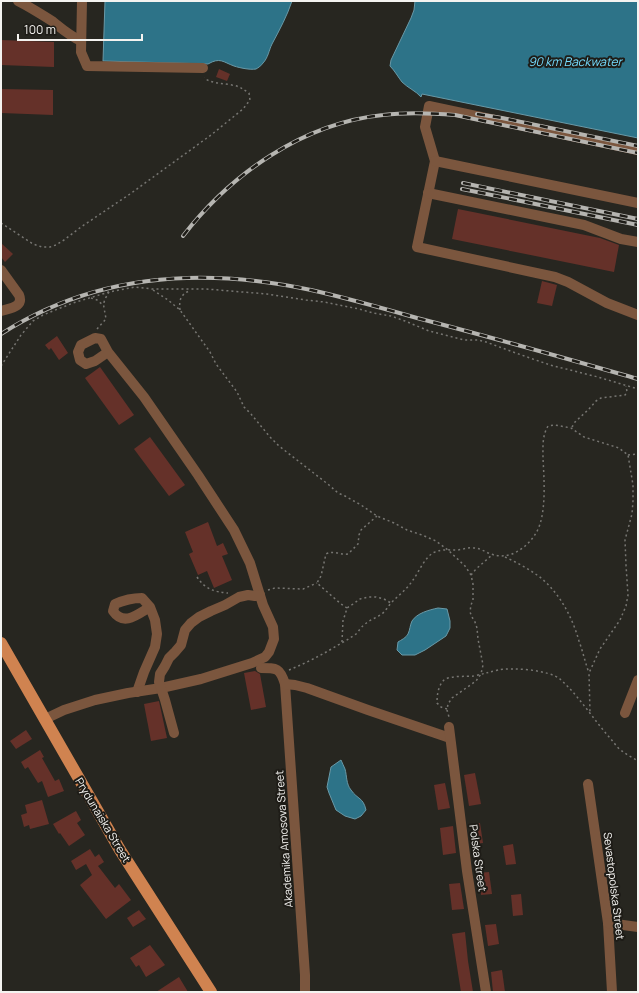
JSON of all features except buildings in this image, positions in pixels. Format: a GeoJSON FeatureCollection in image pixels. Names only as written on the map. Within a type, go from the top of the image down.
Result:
{"type":"FeatureCollection","features":[{"type":"Feature","properties":{"kind":"main road","name":"Prydunaiska Street"},"geometry":{"type":"LineString","coordinates":[[1,643],[120,850],[211,992]]}},
{"type":"Feature","properties":{"kind":"street"},"geometry":{"type":"LineString","coordinates":[[18,1],[39,13],[66,33],[81,41]]}},
{"type":"Feature","properties":{"kind":"street"},"geometry":{"type":"LineString","coordinates":[[82,1],[81,52],[87,66],[203,68]]}},
{"type":"Feature","properties":{"kind":"street"},"geometry":{"type":"LineString","coordinates":[[638,150],[429,106],[425,127],[435,161],[417,247],[555,277],[568,282],[607,303],[638,315]]}},
{"type":"Feature","properties":{"kind":"street"},"geometry":{"type":"LineString","coordinates":[[435,161],[638,203]]}},
{"type":"Feature","properties":{"kind":"street"},"geometry":{"type":"LineString","coordinates":[[428,193],[584,225],[620,238],[638,242]]}},
{"type":"Feature","properties":{"kind":"street"},"geometry":{"type":"LineString","coordinates":[[1,270],[21,299],[16,305],[1,311]]}},
{"type":"Feature","properties":{"kind":"street"},"geometry":{"type":"LineString","coordinates":[[45,719],[79,705],[106,698],[201,679],[252,662],[265,657],[269,652],[274,639],[273,628],[260,595],[250,563],[234,530],[198,474],[144,397],[108,352],[100,339],[95,338],[81,345],[78,352],[80,360],[86,364],[95,361],[108,352]]}},
{"type":"Feature","properties":{"kind":"street"},"geometry":{"type":"LineString","coordinates":[[174,733],[159,682],[160,674],[169,658],[181,645],[185,630],[191,623],[238,597],[260,595]]}},
{"type":"Feature","properties":{"kind":"street"},"geometry":{"type":"LineString","coordinates":[[137,692],[155,647],[157,634],[155,620],[150,607]]}},
{"type":"Feature","properties":{"kind":"street"},"geometry":{"type":"LineString","coordinates":[[261,668],[277,669],[282,674]]}},
{"type":"Feature","properties":{"kind":"street","name":"Akademika Amosova Street"},"geometry":{"type":"LineString","coordinates":[[282,674],[285,684],[305,992]]}},
{"type":"Feature","properties":{"kind":"street"},"geometry":{"type":"LineString","coordinates":[[625,713],[638,680]]}},
{"type":"Feature","properties":{"kind":"street"},"geometry":{"type":"LineString","coordinates":[[285,684],[307,688],[450,738]]}},
{"type":"Feature","properties":{"kind":"street","name":"Polska Street"},"geometry":{"type":"LineString","coordinates":[[449,727],[467,871],[486,992]]}},
{"type":"Feature","properties":{"kind":"street","name":"Sevastopolska Street"},"geometry":{"type":"LineString","coordinates":[[588,784],[608,923],[612,992]]}},
{"type":"Feature","properties":{"kind":"street"},"geometry":{"type":"LineString","coordinates":[[608,923],[638,927]]}},
{"type":"Feature","properties":{"kind":"path"},"geometry":{"type":"LineString","coordinates":[[1,223],[33,244],[42,247],[56,245],[130,194],[211,135],[243,109],[250,100],[249,93],[240,87],[208,80],[204,77],[203,68]]}},
{"type":"Feature","properties":{"kind":"path"},"geometry":{"type":"LineString","coordinates":[[1,366],[21,335],[33,321],[73,302],[109,292],[135,287],[152,289],[206,289],[267,294],[324,302],[390,316],[429,331],[464,340],[478,340],[486,342],[550,365],[638,389]]}},
{"type":"Feature","properties":{"kind":"path"},"geometry":{"type":"LineString","coordinates":[[152,289],[180,310],[210,352],[216,364],[237,392],[244,407],[270,437],[338,493],[353,500],[377,516],[436,541],[465,566],[473,584],[473,600],[470,612],[477,628],[482,665],[481,674],[476,681],[452,698],[448,704],[447,710],[449,716],[449,727]]}},
{"type":"Feature","properties":{"kind":"path"},"geometry":{"type":"LineString","coordinates":[[180,310],[179,302],[182,296],[191,290]]}},
{"type":"Feature","properties":{"kind":"path"},"geometry":{"type":"LineString","coordinates":[[95,338],[95,332],[106,319],[103,305],[109,292]]}},
{"type":"Feature","properties":{"kind":"path"},"geometry":{"type":"LineString","coordinates":[[91,298],[97,300],[103,305]]}},
{"type":"Feature","properties":{"kind":"path"},"geometry":{"type":"LineString","coordinates":[[571,428],[596,401],[602,398],[625,395],[627,392],[626,386]]}},
{"type":"Feature","properties":{"kind":"path"},"geometry":{"type":"LineString","coordinates":[[504,556],[513,554],[520,550],[529,542],[541,524],[543,514],[544,481],[543,443],[544,432],[548,426],[555,425],[571,428],[584,437],[619,448],[628,455],[633,485],[632,514],[626,540],[628,595],[626,606],[620,620],[600,649],[589,673]]}},
{"type":"Feature","properties":{"kind":"path"},"geometry":{"type":"LineString","coordinates":[[628,455],[638,454]]}},
{"type":"Feature","properties":{"kind":"path"},"geometry":{"type":"LineString","coordinates":[[260,595],[275,588],[303,589],[317,583],[321,576],[326,554],[336,552],[348,554],[358,544],[361,530],[377,516]]}},
{"type":"Feature","properties":{"kind":"path"},"geometry":{"type":"LineString","coordinates":[[282,674],[310,661],[342,642],[356,633],[365,624],[384,612],[391,602],[404,592],[413,581],[427,558],[434,552],[473,548],[504,556],[538,575],[549,585],[563,603],[579,641],[589,673],[590,713]]}},
{"type":"Feature","properties":{"kind":"path"},"geometry":{"type":"LineString","coordinates":[[470,575],[492,554]]}},
{"type":"Feature","properties":{"kind":"path"},"geometry":{"type":"LineString","coordinates":[[197,577],[208,589],[217,592],[234,593],[238,597]]}},
{"type":"Feature","properties":{"kind":"path"},"geometry":{"type":"LineString","coordinates":[[317,583],[340,604],[347,608]]}},
{"type":"Feature","properties":{"kind":"path"},"geometry":{"type":"LineString","coordinates":[[342,642],[343,620],[346,615],[347,608],[360,599],[368,597],[380,598],[391,602]]}},
{"type":"Feature","properties":{"kind":"path"},"geometry":{"type":"LineString","coordinates":[[447,710],[437,703],[437,694],[439,686],[444,680],[451,677],[489,673],[509,669],[522,669],[547,673],[559,678],[622,751],[638,761]]}},
{"type":"Feature","properties":{"kind":"water"},"geometry":{"type":"Polygon","coordinates":[[[105,1],[292,1],[266,59],[256,69],[248,69],[219,61],[208,64],[103,61],[105,1]]]}},
{"type":"Feature","properties":{"kind":"water","name":"90 km Backwater"},"geometry":{"type":"Polygon","coordinates":[[[415,1],[638,1],[638,138],[422,94],[421,97],[402,82],[390,66],[391,60],[411,18],[415,1]]]}},
{"type":"Feature","properties":{"kind":"water"},"geometry":{"type":"Polygon","coordinates":[[[438,608],[447,609],[450,628],[446,636],[415,655],[402,655],[397,650],[398,642],[405,638],[409,632],[414,618],[427,611],[438,608]]]}},
{"type":"Feature","properties":{"kind":"water"},"geometry":{"type":"Polygon","coordinates":[[[341,760],[345,769],[349,788],[362,801],[366,810],[361,816],[355,819],[345,816],[336,810],[327,787],[331,767],[341,760]]]}},
{"type":"Feature","properties":{"kind":"railway"},"geometry":{"type":"LineString","coordinates":[[183,236],[202,213],[223,192],[271,155],[297,140],[353,120],[401,113],[455,115],[638,153]]}},
{"type":"Feature","properties":{"kind":"railway"},"geometry":{"type":"LineString","coordinates":[[477,114],[638,146]]}},
{"type":"Feature","properties":{"kind":"railway"},"geometry":{"type":"LineString","coordinates":[[463,183],[638,219]]}},
{"type":"Feature","properties":{"kind":"railway"},"geometry":{"type":"LineString","coordinates":[[462,189],[638,225]]}},
{"type":"Feature","properties":{"kind":"railway"},"geometry":{"type":"LineString","coordinates":[[1,334],[37,314],[74,298],[112,287],[151,280],[191,278],[230,279],[271,283],[338,296],[638,379]]}}]}
